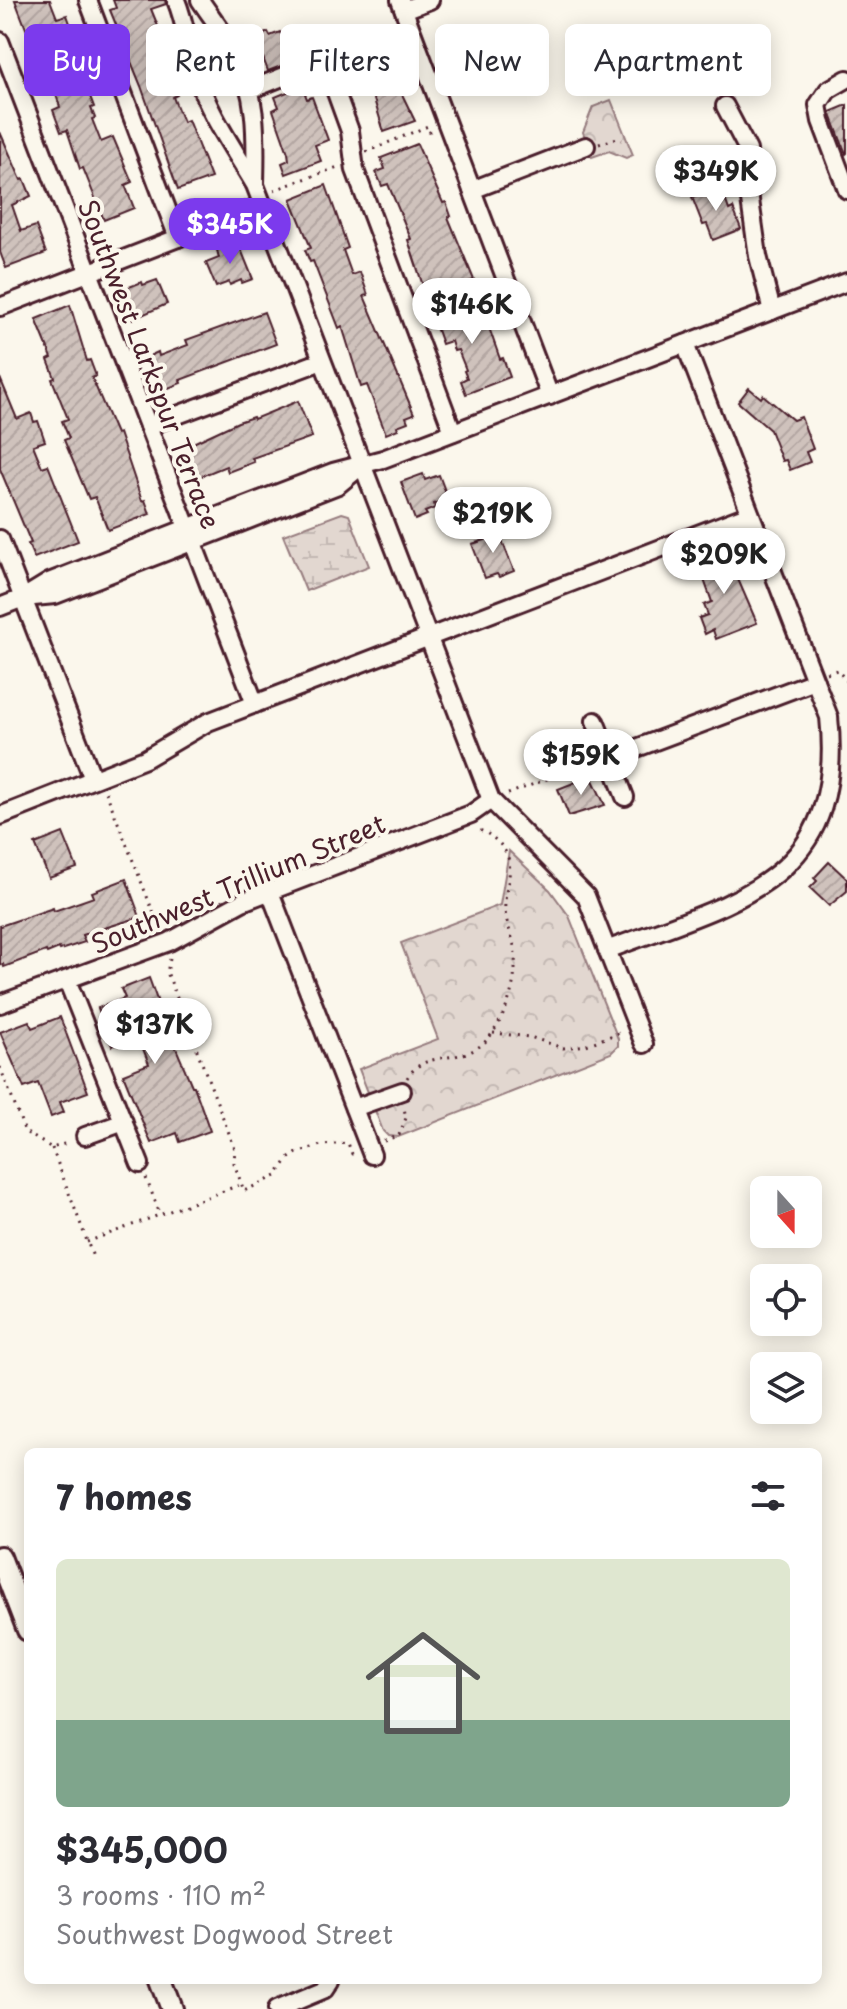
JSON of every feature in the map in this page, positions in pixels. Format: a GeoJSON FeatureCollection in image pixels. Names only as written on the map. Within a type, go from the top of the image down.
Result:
{"type":"FeatureCollection","features":[{"type":"Feature","properties":{"kind":"main road"},"geometry":{"type":"LineString","coordinates":[[0,1557],[24,1620]]}},
{"type":"Feature","properties":{"kind":"main road"},"geometry":{"type":"LineString","coordinates":[[163,1984],[172,2009]]}},
{"type":"Feature","properties":{"kind":"street"},"geometry":{"type":"LineString","coordinates":[[88,0],[178,238]]}},
{"type":"Feature","properties":{"kind":"street"},"geometry":{"type":"LineString","coordinates":[[176,0],[207,102],[255,185],[491,800],[578,885],[591,908],[644,1044]]}},
{"type":"Feature","properties":{"kind":"street"},"geometry":{"type":"LineString","coordinates":[[200,0],[216,24]]}},
{"type":"Feature","properties":{"kind":"street"},"geometry":{"type":"LineString","coordinates":[[430,0],[402,5],[550,396]]}},
{"type":"Feature","properties":{"kind":"street","name":"Southwest Larkspur Terrace"},"geometry":{"type":"LineString","coordinates":[[0,41],[255,704]]}},
{"type":"Feature","properties":{"kind":"street"},"geometry":{"type":"LineString","coordinates":[[264,85],[309,69],[321,71],[334,87],[353,140],[355,170],[453,432]]}},
{"type":"Feature","properties":{"kind":"street"},"geometry":{"type":"LineString","coordinates":[[847,79],[828,90],[818,105],[847,190]]}},
{"type":"Feature","properties":{"kind":"street"},"geometry":{"type":"LineString","coordinates":[[251,96],[256,121],[255,185]]}},
{"type":"Feature","properties":{"kind":"street"},"geometry":{"type":"LineString","coordinates":[[725,106],[748,150],[750,200],[758,256],[772,311]]}},
{"type":"Feature","properties":{"kind":"street"},"geometry":{"type":"LineString","coordinates":[[472,190],[590,146]]}},
{"type":"Feature","properties":{"kind":"street"},"geometry":{"type":"LineString","coordinates":[[0,307],[263,205]]}},
{"type":"Feature","properties":{"kind":"street"},"geometry":{"type":"LineString","coordinates":[[0,607],[23,598],[49,582],[338,485],[361,466],[847,282]]}},
{"type":"Feature","properties":{"kind":"street"},"geometry":{"type":"LineString","coordinates":[[607,950],[747,897],[775,882],[797,864],[814,843],[833,792],[836,766],[829,717],[685,344]]}},
{"type":"Feature","properties":{"kind":"street"},"geometry":{"type":"LineString","coordinates":[[148,426],[322,361]]}},
{"type":"Feature","properties":{"kind":"street"},"geometry":{"type":"LineString","coordinates":[[0,816],[145,759],[193,729],[255,704],[750,514]]}},
{"type":"Feature","properties":{"kind":"street"},"geometry":{"type":"LineString","coordinates":[[0,539],[93,779]]}},
{"type":"Feature","properties":{"kind":"street"},"geometry":{"type":"LineString","coordinates":[[609,757],[815,681]]}},
{"type":"Feature","properties":{"kind":"street"},"geometry":{"type":"LineString","coordinates":[[595,721],[625,797]]}},
{"type":"Feature","properties":{"kind":"street","name":"Southwest Trillium Street"},"geometry":{"type":"LineString","coordinates":[[0,1004],[169,942],[242,902],[471,814],[491,800]]}},
{"type":"Feature","properties":{"kind":"street"},"geometry":{"type":"LineString","coordinates":[[270,892],[371,1151]]}},
{"type":"Feature","properties":{"kind":"street"},"geometry":{"type":"LineString","coordinates":[[67,980],[140,1164]]}},
{"type":"Feature","properties":{"kind":"street"},"geometry":{"type":"LineString","coordinates":[[354,1108],[402,1091]]}},
{"type":"Feature","properties":{"kind":"street"},"geometry":{"type":"LineString","coordinates":[[85,1136],[124,1122]]}},
{"type":"Feature","properties":{"kind":"street"},"geometry":{"type":"LineString","coordinates":[[277,2009],[325,1989],[328,1984]]}},
{"type":"Feature","properties":{"kind":"path"},"geometry":{"type":"LineString","coordinates":[[590,146],[617,138],[622,140]]}},
{"type":"Feature","properties":{"kind":"path"},"geometry":{"type":"LineString","coordinates":[[821,663],[825,673],[837,670],[847,681]]}},
{"type":"Feature","properties":{"kind":"path"},"geometry":{"type":"LineString","coordinates":[[515,801],[508,793],[609,757]]}},
{"type":"Feature","properties":{"kind":"path"},"geometry":{"type":"LineString","coordinates":[[113,789],[106,792],[159,927],[141,934],[146,950],[153,965],[170,959],[167,972],[235,1149],[234,1163],[244,1191],[266,1183],[276,1176],[288,1159],[312,1147],[348,1143],[352,1154],[371,1151],[399,1135],[406,1118],[402,1091],[410,1073],[431,1059],[461,1056],[474,1051],[493,1033],[506,1007],[513,982],[515,954],[505,914],[510,881],[509,856],[492,837],[477,829],[472,830]]}},
{"type":"Feature","properties":{"kind":"path"},"geometry":{"type":"LineString","coordinates":[[493,1033],[530,1037],[554,1046],[573,1048],[638,1026]]}},
{"type":"Feature","properties":{"kind":"path"},"geometry":{"type":"LineString","coordinates":[[0,1067],[25,1132],[52,1148],[93,1257]]}},
{"type":"Feature","properties":{"kind":"path"},"geometry":{"type":"LineString","coordinates":[[52,1148],[85,1136]]}},
{"type":"Feature","properties":{"kind":"path"},"geometry":{"type":"LineString","coordinates":[[140,1164],[160,1214]]}},
{"type":"Feature","properties":{"kind":"path"},"geometry":{"type":"LineString","coordinates":[[87,1242],[242,1184]]}},
{"type":"Feature","properties":{"kind":"green space"},"geometry":{"type":"Polygon","coordinates":[[[611,100],[633,155],[626,158],[609,151],[592,157],[583,132],[593,107],[611,100]]]}},
{"type":"Feature","properties":{"kind":"green space"},"geometry":{"type":"Polygon","coordinates":[[[342,513],[349,515],[369,566],[306,591],[283,535],[342,513]]]}},
{"type":"Feature","properties":{"kind":"green space"},"geometry":{"type":"Polygon","coordinates":[[[509,851],[550,890],[569,916],[618,1039],[618,1046],[611,1053],[398,1137],[388,1136],[383,1131],[359,1069],[438,1039],[401,943],[500,905],[509,851]]]}},
{"type":"Feature","properties":{"kind":"building"},"geometry":{"type":"Polygon","coordinates":[[[15,0],[50,0],[57,18],[67,15],[70,24],[24,24],[15,0]]]}},
{"type":"Feature","properties":{"kind":"building"},"geometry":{"type":"Polygon","coordinates":[[[113,0],[165,0],[166,4],[151,9],[157,24],[146,24],[146,96],[175,96],[183,122],[188,120],[211,178],[178,190],[130,59],[130,24],[116,24],[110,10],[116,8],[113,0]]]}},
{"type":"Feature","properties":{"kind":"building"},"geometry":{"type":"Polygon","coordinates":[[[268,32],[270,36],[280,32],[280,66],[268,71],[264,61],[264,34],[268,32]]]}},
{"type":"Feature","properties":{"kind":"building"},"geometry":{"type":"Polygon","coordinates":[[[56,96],[90,96],[94,107],[91,108],[95,118],[92,119],[101,142],[113,137],[132,182],[125,185],[134,208],[104,220],[83,168],[80,169],[67,130],[61,132],[53,110],[60,107],[56,96]]]}},
{"type":"Feature","properties":{"kind":"building"},"geometry":{"type":"Polygon","coordinates":[[[373,96],[403,96],[415,121],[384,132],[373,96]]]}},
{"type":"Feature","properties":{"kind":"building"},"geometry":{"type":"Polygon","coordinates":[[[275,97],[312,97],[328,140],[315,145],[321,161],[286,174],[282,163],[289,160],[288,153],[273,110],[279,107],[275,97]]]}},
{"type":"Feature","properties":{"kind":"building"},"geometry":{"type":"Polygon","coordinates":[[[847,105],[847,153],[846,154],[830,112],[847,105]]]}},
{"type":"Feature","properties":{"kind":"building"},"geometry":{"type":"Polygon","coordinates":[[[0,132],[31,196],[12,205],[21,231],[36,226],[46,253],[6,268],[0,252],[0,132]]]}},
{"type":"Feature","properties":{"kind":"building"},"geometry":{"type":"Polygon","coordinates":[[[417,144],[443,203],[446,202],[451,216],[448,217],[474,280],[427,298],[408,240],[411,239],[388,184],[382,186],[376,172],[385,169],[381,158],[417,144]]]}},
{"type":"Feature","properties":{"kind":"building"},"geometry":{"type":"Polygon","coordinates":[[[326,185],[348,248],[343,250],[352,275],[360,272],[368,295],[364,296],[414,414],[406,417],[408,422],[386,434],[367,385],[361,387],[342,326],[339,328],[313,261],[310,262],[305,250],[311,248],[291,199],[326,185]]]}},
{"type":"Feature","properties":{"kind":"building"},"geometry":{"type":"Polygon","coordinates":[[[721,187],[729,210],[733,208],[741,229],[713,240],[707,224],[703,225],[692,197],[721,187]]]}},
{"type":"Feature","properties":{"kind":"building"},"geometry":{"type":"Polygon","coordinates":[[[238,242],[253,279],[216,287],[206,263],[219,258],[217,250],[238,242]]]}},
{"type":"Feature","properties":{"kind":"building"},"geometry":{"type":"Polygon","coordinates":[[[157,280],[167,304],[133,319],[121,290],[157,280]]]}},
{"type":"Feature","properties":{"kind":"building"},"geometry":{"type":"Polygon","coordinates":[[[480,302],[500,359],[503,358],[510,377],[466,394],[461,381],[467,378],[466,370],[458,350],[454,351],[451,341],[442,344],[432,316],[480,302]]]}},
{"type":"Feature","properties":{"kind":"building"},"geometry":{"type":"Polygon","coordinates":[[[70,305],[87,361],[90,360],[96,376],[92,378],[116,434],[119,433],[142,501],[145,500],[150,514],[108,530],[95,497],[89,499],[64,440],[69,438],[62,421],[68,419],[52,379],[55,378],[48,360],[52,358],[36,319],[70,305]]]}},
{"type":"Feature","properties":{"kind":"building"},"geometry":{"type":"Polygon","coordinates":[[[264,312],[276,344],[180,380],[181,383],[161,391],[147,357],[158,352],[159,356],[188,345],[186,340],[264,312]]]}},
{"type":"Feature","properties":{"kind":"building"},"geometry":{"type":"Polygon","coordinates":[[[0,378],[17,419],[31,413],[34,422],[38,421],[45,441],[33,445],[42,467],[48,465],[78,541],[34,558],[28,544],[31,543],[0,469],[0,378]]]}},
{"type":"Feature","properties":{"kind":"building"},"geometry":{"type":"Polygon","coordinates":[[[749,388],[761,398],[763,395],[793,420],[801,417],[813,449],[806,452],[810,462],[790,470],[786,460],[782,461],[770,430],[738,402],[749,388]]]}},
{"type":"Feature","properties":{"kind":"building"},"geometry":{"type":"Polygon","coordinates":[[[298,401],[312,437],[252,458],[254,462],[228,472],[226,466],[194,479],[180,444],[192,440],[193,443],[238,422],[254,419],[298,401]]]}},
{"type":"Feature","properties":{"kind":"building"},"geometry":{"type":"Polygon","coordinates":[[[423,474],[425,480],[439,475],[448,499],[434,504],[435,508],[425,512],[427,515],[415,520],[401,482],[423,474]]]}},
{"type":"Feature","properties":{"kind":"building"},"geometry":{"type":"Polygon","coordinates":[[[497,528],[514,571],[485,578],[472,544],[485,540],[482,533],[497,528]]]}},
{"type":"Feature","properties":{"kind":"building"},"geometry":{"type":"Polygon","coordinates":[[[731,547],[739,568],[734,570],[757,623],[716,639],[713,630],[705,634],[699,618],[708,615],[704,605],[712,602],[697,560],[731,547]]]}},
{"type":"Feature","properties":{"kind":"building"},"geometry":{"type":"Polygon","coordinates":[[[591,776],[605,805],[569,816],[558,789],[591,776]]]}},
{"type":"Feature","properties":{"kind":"building"},"geometry":{"type":"Polygon","coordinates":[[[63,833],[77,868],[49,878],[35,844],[63,833]]]}},
{"type":"Feature","properties":{"kind":"building"},"geometry":{"type":"Polygon","coordinates":[[[829,862],[847,879],[847,891],[829,906],[810,888],[817,881],[814,878],[829,862]]]}},
{"type":"Feature","properties":{"kind":"building"},"geometry":{"type":"Polygon","coordinates":[[[126,879],[140,917],[82,935],[85,942],[46,951],[4,967],[0,965],[0,926],[94,897],[92,892],[126,879]]]}},
{"type":"Feature","properties":{"kind":"building"},"geometry":{"type":"Polygon","coordinates":[[[149,978],[160,1008],[166,1020],[169,1019],[173,1031],[170,1032],[210,1131],[180,1142],[177,1133],[151,1143],[123,1074],[149,1064],[138,1036],[112,1046],[98,1008],[125,998],[121,989],[149,978]]]}},
{"type":"Feature","properties":{"kind":"building"},"geometry":{"type":"Polygon","coordinates":[[[60,1017],[88,1092],[60,1102],[64,1112],[51,1117],[38,1083],[24,1088],[0,1032],[29,1021],[32,1028],[60,1017]]]}}]}
